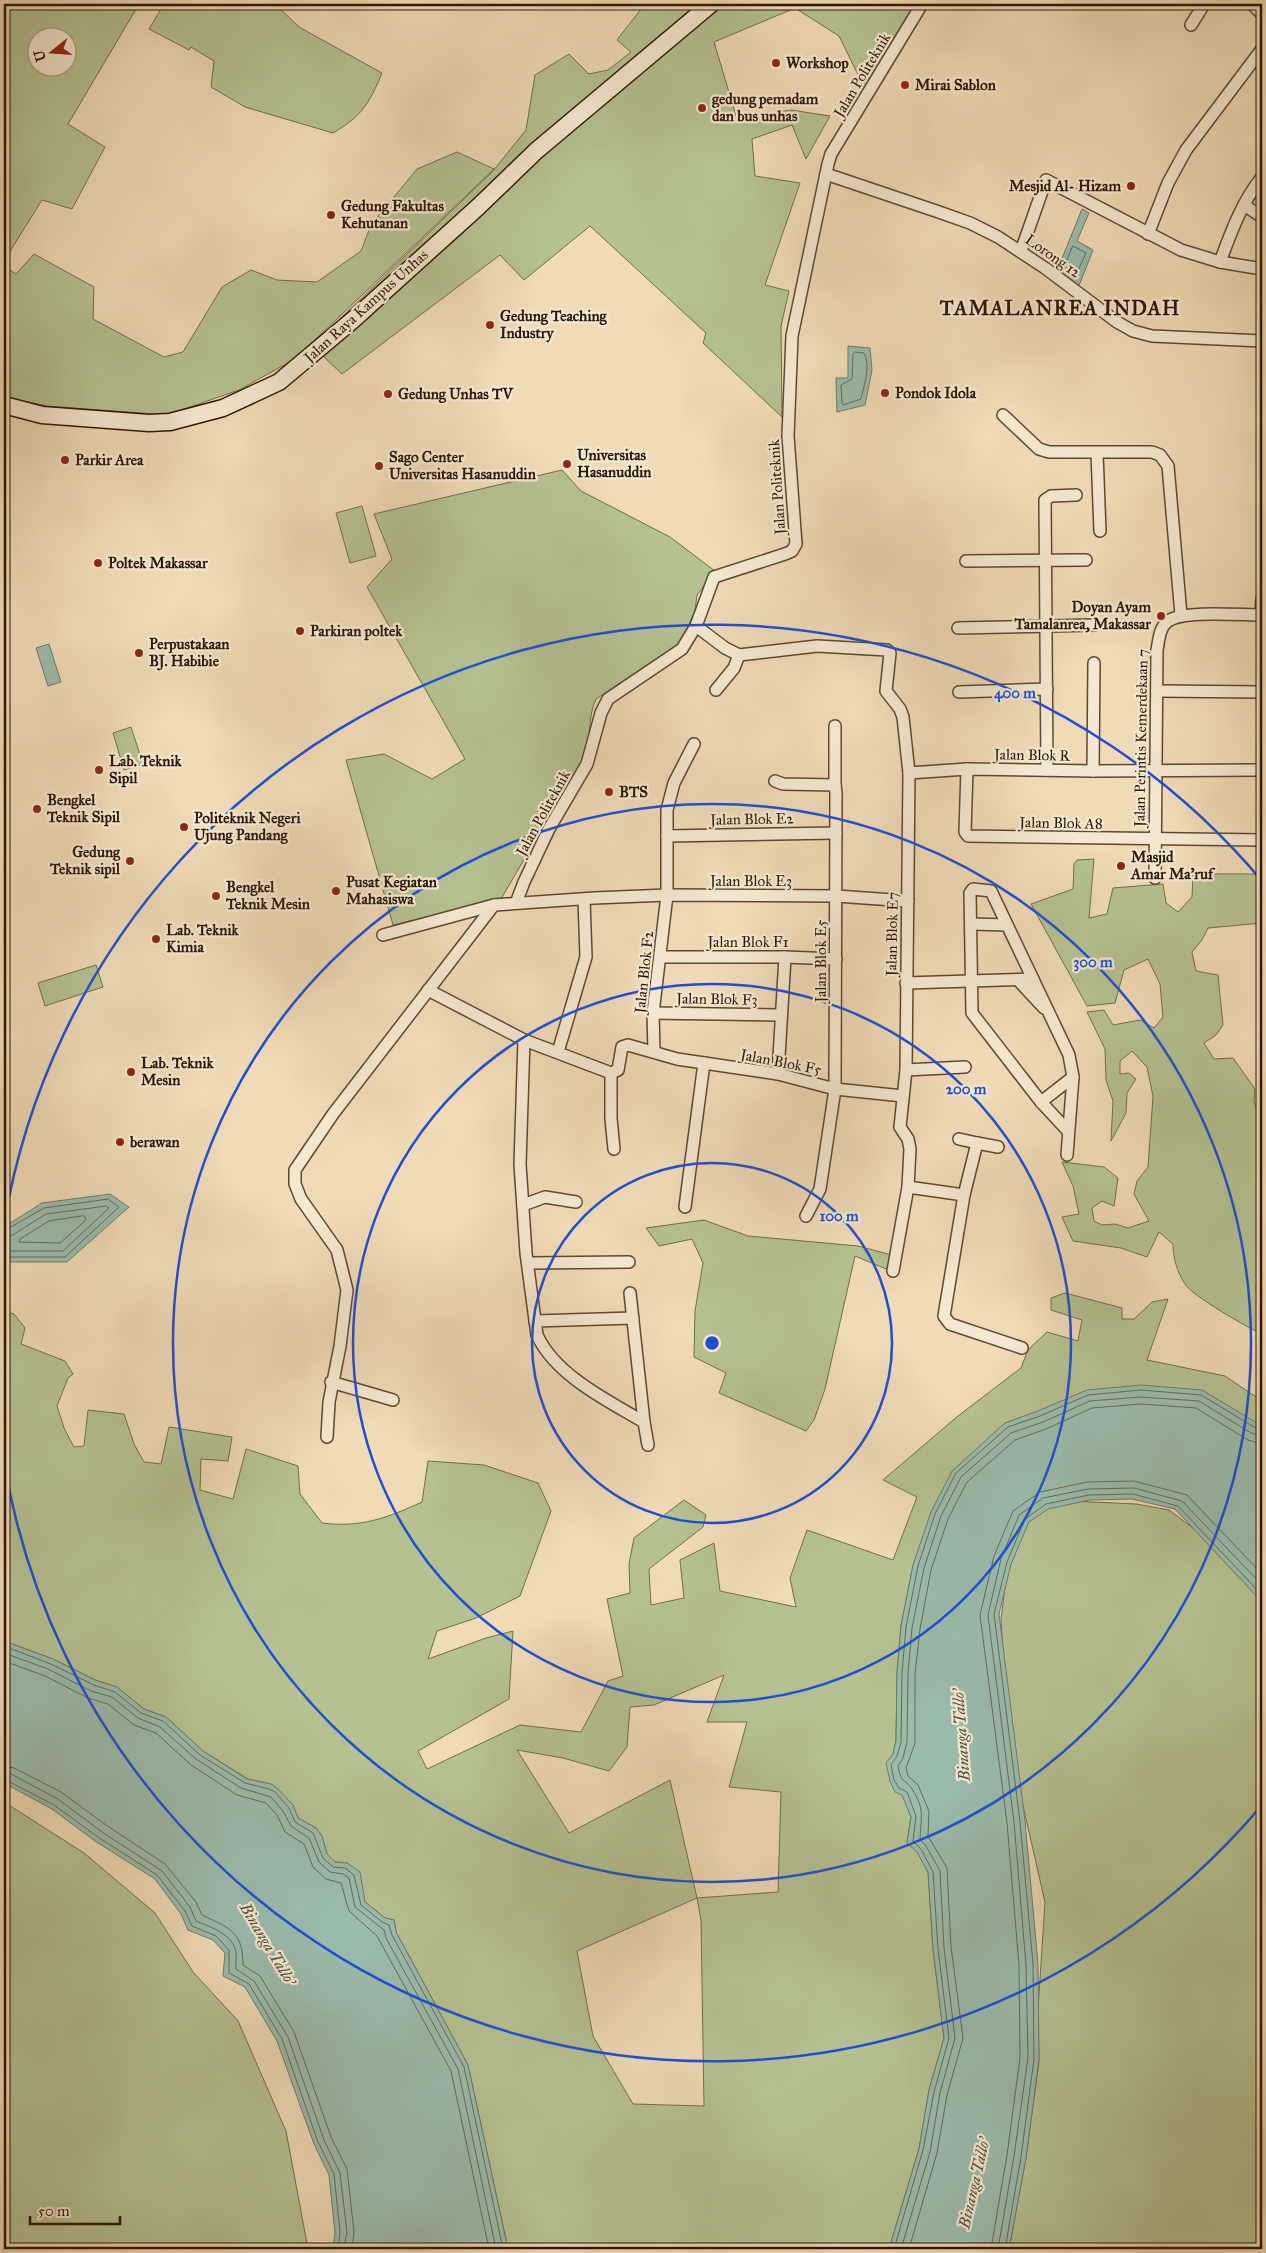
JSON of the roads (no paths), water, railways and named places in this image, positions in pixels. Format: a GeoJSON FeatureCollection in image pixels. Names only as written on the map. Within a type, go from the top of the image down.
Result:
{"type":"FeatureCollection","features":[{"type":"Feature","properties":{"kind":"street","name":"Jalan Raya Kampus Unhas"},"geometry":{"type":"LineString","coordinates":[[4,405],[42,415],[139,423],[170,422],[222,408],[279,382],[354,319],[478,207],[536,151],[712,4]]}},
{"type":"Feature","properties":{"kind":"street","name":"Jalan Politeknik"},"geometry":{"type":"LineString","coordinates":[[516,903],[549,829],[587,764],[600,713],[608,699],[682,649],[696,626],[714,577],[785,554],[792,551],[796,544],[788,436],[792,336],[826,174],[831,154],[922,4]]}},
{"type":"Feature","properties":{"kind":"street"},"geometry":{"type":"LineString","coordinates":[[1191,25],[1204,4]]}},
{"type":"Feature","properties":{"kind":"street"},"geometry":{"type":"LineString","coordinates":[[1252,4],[1262,14]]}},
{"type":"Feature","properties":{"kind":"street"},"geometry":{"type":"LineString","coordinates":[[1148,234],[1168,183],[1186,150],[1262,49]]}},
{"type":"Feature","properties":{"kind":"street","name":"Lorong 12"},"geometry":{"type":"LineString","coordinates":[[826,174],[970,223],[1021,251],[1117,322],[1133,331],[1152,336],[1262,341]]}},
{"type":"Feature","properties":{"kind":"street"},"geometry":{"type":"LineString","coordinates":[[1220,262],[1231,230],[1250,193],[1262,177]]}},
{"type":"Feature","properties":{"kind":"street"},"geometry":{"type":"LineString","coordinates":[[1021,251],[1046,180],[1181,250],[1220,262],[1262,269]]}},
{"type":"Feature","properties":{"kind":"street"},"geometry":{"type":"LineString","coordinates":[[1244,205],[1262,216]]}},
{"type":"Feature","properties":{"kind":"street"},"geometry":{"type":"LineString","coordinates":[[1003,415],[1038,449],[1049,452],[1152,452],[1160,455],[1168,466],[1181,615],[1261,615],[1262,599]]}},
{"type":"Feature","properties":{"kind":"street"},"geometry":{"type":"LineString","coordinates":[[1097,453],[1100,531]]}},
{"type":"Feature","properties":{"kind":"street"},"geometry":{"type":"LineString","coordinates":[[1047,770],[1045,500],[1051,496],[1076,496]]}},
{"type":"Feature","properties":{"kind":"street"},"geometry":{"type":"LineString","coordinates":[[966,561],[1086,560]]}},
{"type":"Feature","properties":{"kind":"street","name":"Jalan Perintis Kemerdekaan 7"},"geometry":{"type":"LineString","coordinates":[[1155,878],[1157,650],[1161,630],[1167,622],[1181,615]]}},
{"type":"Feature","properties":{"kind":"street"},"geometry":{"type":"LineString","coordinates":[[958,628],[1095,625]]}},
{"type":"Feature","properties":{"kind":"street"},"geometry":{"type":"LineString","coordinates":[[696,626],[724,648],[739,654],[734,668],[716,690]]}},
{"type":"Feature","properties":{"kind":"street","name":"Jalan Blok E7"},"geometry":{"type":"LineString","coordinates":[[739,654],[817,646],[888,651],[890,659],[886,691],[895,701],[902,717],[909,773],[906,1070],[900,1126],[908,1139],[910,1148],[908,1186],[892,1271]]}},
{"type":"Feature","properties":{"kind":"street"},"geometry":{"type":"LineString","coordinates":[[1093,771],[1094,663]]}},
{"type":"Feature","properties":{"kind":"street"},"geometry":{"type":"LineString","coordinates":[[959,692],[1047,689]]}},
{"type":"Feature","properties":{"kind":"street"},"geometry":{"type":"LineString","coordinates":[[1157,691],[1262,692]]}},
{"type":"Feature","properties":{"kind":"street","name":"Jalan Blok E5"},"geometry":{"type":"LineString","coordinates":[[806,1216],[820,1189],[835,1089],[835,726]]}},
{"type":"Feature","properties":{"kind":"street","name":"Jalan Blok F2"},"geometry":{"type":"LineString","coordinates":[[654,1052],[653,1014],[667,895],[668,810],[671,792],[694,744]]}},
{"type":"Feature","properties":{"kind":"street","name":"Jalan Blok R"},"geometry":{"type":"LineString","coordinates":[[909,773],[967,768],[1093,771],[1262,770]]}},
{"type":"Feature","properties":{"kind":"street","name":"Jalan Blok A8"},"geometry":{"type":"LineString","coordinates":[[967,768],[965,832],[968,836],[1262,840]]}},
{"type":"Feature","properties":{"kind":"street"},"geometry":{"type":"LineString","coordinates":[[774,780],[783,784],[835,785]]}},
{"type":"Feature","properties":{"kind":"street","name":"Jalan Blok E2"},"geometry":{"type":"LineString","coordinates":[[667,836],[836,833]]}},
{"type":"Feature","properties":{"kind":"street"},"geometry":{"type":"LineString","coordinates":[[1067,1155],[1073,1077],[1070,1055],[991,891],[973,889],[970,893],[970,980],[974,1015],[1041,1102],[1068,1131]]}},
{"type":"Feature","properties":{"kind":"street","name":"Jalan Blok E3"},"geometry":{"type":"LineString","coordinates":[[383,935],[494,905],[584,898],[667,895],[836,896],[908,902]]}},
{"type":"Feature","properties":{"kind":"street"},"geometry":{"type":"LineString","coordinates":[[558,1052],[586,957],[584,898]]}},
{"type":"Feature","properties":{"kind":"street"},"geometry":{"type":"LineString","coordinates":[[327,1437],[332,1382],[340,1346],[347,1290],[337,1250],[301,1199],[295,1184],[295,1170],[333,1114],[494,905]]}},
{"type":"Feature","properties":{"kind":"street"},"geometry":{"type":"LineString","coordinates":[[971,924],[1007,925]]}},
{"type":"Feature","properties":{"kind":"street","name":"Jalan Blok F1"},"geometry":{"type":"LineString","coordinates":[[661,957],[836,959]]}},
{"type":"Feature","properties":{"kind":"street"},"geometry":{"type":"LineString","coordinates":[[778,1074],[784,957]]}},
{"type":"Feature","properties":{"kind":"street"},"geometry":{"type":"LineString","coordinates":[[906,983],[1033,978]]}},
{"type":"Feature","properties":{"kind":"street"},"geometry":{"type":"LineString","coordinates":[[1018,980],[1048,1012]]}},
{"type":"Feature","properties":{"kind":"street"},"geometry":{"type":"LineString","coordinates":[[428,990],[524,1040],[611,1073],[611,1118],[614,1149]]}},
{"type":"Feature","properties":{"kind":"street","name":"Jalan Blok F3"},"geometry":{"type":"LineString","coordinates":[[653,1014],[781,1015]]}},
{"type":"Feature","properties":{"kind":"street"},"geometry":{"type":"LineString","coordinates":[[524,1040],[520,1164],[528,1263],[537,1336],[542,1346],[555,1361],[590,1391],[644,1422]]}},
{"type":"Feature","properties":{"kind":"street","name":"Jalan Blok F5"},"geometry":{"type":"LineString","coordinates":[[611,1073],[618,1070],[622,1047],[624,1046],[677,1059],[778,1074],[835,1089],[904,1096]]}},
{"type":"Feature","properties":{"kind":"street"},"geometry":{"type":"LineString","coordinates":[[685,1207],[704,1063]]}},
{"type":"Feature","properties":{"kind":"street"},"geometry":{"type":"LineString","coordinates":[[906,1070],[965,1067]]}},
{"type":"Feature","properties":{"kind":"street"},"geometry":{"type":"LineString","coordinates":[[1041,1102],[1073,1077]]}},
{"type":"Feature","properties":{"kind":"street"},"geometry":{"type":"LineString","coordinates":[[959,1139],[998,1146]]}},
{"type":"Feature","properties":{"kind":"street"},"geometry":{"type":"LineString","coordinates":[[977,1143],[964,1195],[944,1316],[950,1324],[1022,1348]]}},
{"type":"Feature","properties":{"kind":"street"},"geometry":{"type":"LineString","coordinates":[[908,1186],[964,1195]]}},
{"type":"Feature","properties":{"kind":"street"},"geometry":{"type":"LineString","coordinates":[[523,1205],[545,1197],[576,1202]]}},
{"type":"Feature","properties":{"kind":"street"},"geometry":{"type":"LineString","coordinates":[[528,1263],[628,1262]]}},
{"type":"Feature","properties":{"kind":"street"},"geometry":{"type":"LineString","coordinates":[[630,1293],[648,1445]]}},
{"type":"Feature","properties":{"kind":"street"},"geometry":{"type":"LineString","coordinates":[[535,1321],[633,1318]]}},
{"type":"Feature","properties":{"kind":"street"},"geometry":{"type":"LineString","coordinates":[[332,1382],[393,1400]]}},
{"type":"Feature","properties":{"kind":"water"},"geometry":{"type":"Polygon","coordinates":[[[1082,209],[1089,213],[1077,241],[1093,250],[1078,288],[1056,273],[1082,209]]]}},
{"type":"Feature","properties":{"kind":"water"},"geometry":{"type":"Polygon","coordinates":[[[848,346],[870,348],[872,370],[865,405],[837,412],[836,378],[848,378],[848,346]]]}},
{"type":"Feature","properties":{"kind":"water"},"geometry":{"type":"Polygon","coordinates":[[[49,644],[61,682],[48,686],[36,648],[49,644]]]}},
{"type":"Feature","properties":{"kind":"water"},"geometry":{"type":"Polygon","coordinates":[[[110,1194],[129,1207],[67,1262],[4,1262],[4,1227],[42,1203],[110,1194]]]}},
{"type":"Feature","properties":{"kind":"water","name":"Binanga Tallo'"},"geometry":{"type":"Polygon","coordinates":[[[1141,1385],[1202,1390],[1262,1426],[1262,1602],[1175,1509],[1132,1499],[1090,1500],[1048,1509],[1029,1522],[1011,1564],[999,1614],[1025,1821],[1038,1964],[1039,2059],[1026,2158],[1009,2249],[889,2249],[919,2149],[929,2090],[944,2038],[933,1949],[928,1872],[917,1852],[907,1843],[911,1817],[902,1795],[895,1792],[890,1781],[886,1763],[893,1754],[896,1741],[897,1673],[901,1626],[913,1565],[931,1512],[952,1471],[1005,1423],[1087,1390],[1141,1385]]]}},
{"type":"Feature","properties":{"kind":"water","name":"Binanga Tallo'"},"geometry":{"type":"Polygon","coordinates":[[[4,1641],[53,1659],[95,1680],[117,1687],[144,1709],[166,1717],[203,1751],[247,1779],[271,1784],[293,1805],[298,1818],[316,1828],[322,1836],[327,1854],[335,1862],[347,1863],[360,1872],[365,1902],[385,1918],[394,1920],[396,1932],[468,2065],[508,2249],[333,2249],[335,2233],[329,2175],[314,2144],[277,2041],[245,1987],[223,1976],[225,1953],[213,1940],[188,1930],[181,1914],[155,1879],[95,1841],[52,1809],[4,1783],[4,1641]]]}},
{"type":"Feature","properties":{"kind":"place","name":"Workshop"},"geometry":{"type":"Point","coordinates":[776,63]}},
{"type":"Feature","properties":{"kind":"place","name":"Mirai Sablon"},"geometry":{"type":"Point","coordinates":[905,85]}},
{"type":"Feature","properties":{"kind":"place","name":"gedung pemadam dan bus unhas"},"geometry":{"type":"Point","coordinates":[702,108]}},
{"type":"Feature","properties":{"kind":"place","name":"Mesjid Al- Hizam"},"geometry":{"type":"Point","coordinates":[1131,186]}},
{"type":"Feature","properties":{"kind":"place","name":"Gedung Fakultas Kehutanan"},"geometry":{"type":"Point","coordinates":[331,215]}},
{"type":"Feature","properties":{"kind":"place","name":"Gedung Teaching Industry"},"geometry":{"type":"Point","coordinates":[490,325]}},
{"type":"Feature","properties":{"kind":"place","name":"Pondok Idola"},"geometry":{"type":"Point","coordinates":[885,393]}},
{"type":"Feature","properties":{"kind":"place","name":"Gedung Unhas TV"},"geometry":{"type":"Point","coordinates":[388,394]}},
{"type":"Feature","properties":{"kind":"place","name":"Parkir Area"},"geometry":{"type":"Point","coordinates":[65,460]}},
{"type":"Feature","properties":{"kind":"place","name":"Universitas Hasanuddin"},"geometry":{"type":"Point","coordinates":[567,464]}},
{"type":"Feature","properties":{"kind":"place","name":"Sago Center Universitas Hasanuddin"},"geometry":{"type":"Point","coordinates":[379,466]}},
{"type":"Feature","properties":{"kind":"place","name":"Poltek Makassar"},"geometry":{"type":"Point","coordinates":[98,563]}},
{"type":"Feature","properties":{"kind":"place","name":"Doyan Ayam Tamalanrea, Makassar"},"geometry":{"type":"Point","coordinates":[1161,616]}},
{"type":"Feature","properties":{"kind":"place","name":"Parkiran poltek"},"geometry":{"type":"Point","coordinates":[300,631]}},
{"type":"Feature","properties":{"kind":"place","name":"Perpustakaan BJ. Habibie"},"geometry":{"type":"Point","coordinates":[139,653]}},
{"type":"Feature","properties":{"kind":"place","name":"Lab. Teknik Sipil"},"geometry":{"type":"Point","coordinates":[99,770]}},
{"type":"Feature","properties":{"kind":"place","name":"BTS"},"geometry":{"type":"Point","coordinates":[609,792]}},
{"type":"Feature","properties":{"kind":"place","name":"Bengkel Teknik Sipil"},"geometry":{"type":"Point","coordinates":[37,809]}},
{"type":"Feature","properties":{"kind":"place","name":"Politeknik Negeri Ujung Pandang"},"geometry":{"type":"Point","coordinates":[184,827]}},
{"type":"Feature","properties":{"kind":"place","name":"Gedung Teknik sipil"},"geometry":{"type":"Point","coordinates":[130,861]}},
{"type":"Feature","properties":{"kind":"place","name":"Masjid Amar Ma'ruf"},"geometry":{"type":"Point","coordinates":[1121,866]}},
{"type":"Feature","properties":{"kind":"place","name":"Pusat Kegiatan Mahasiswa"},"geometry":{"type":"Point","coordinates":[336,891]}},
{"type":"Feature","properties":{"kind":"place","name":"Bengkel Teknik Mesin"},"geometry":{"type":"Point","coordinates":[216,896]}},
{"type":"Feature","properties":{"kind":"place","name":"Lab. Teknik Kimia"},"geometry":{"type":"Point","coordinates":[156,939]}},
{"type":"Feature","properties":{"kind":"place","name":"Lab. Teknik Mesin"},"geometry":{"type":"Point","coordinates":[131,1072]}},
{"type":"Feature","properties":{"kind":"place","name":"berawan"},"geometry":{"type":"Point","coordinates":[120,1142]}},
{"type":"Feature","properties":{"kind":"district","name":"TAMALANREA INDAH"},"geometry":{"type":"Point","coordinates":[1060,308]}}]}
